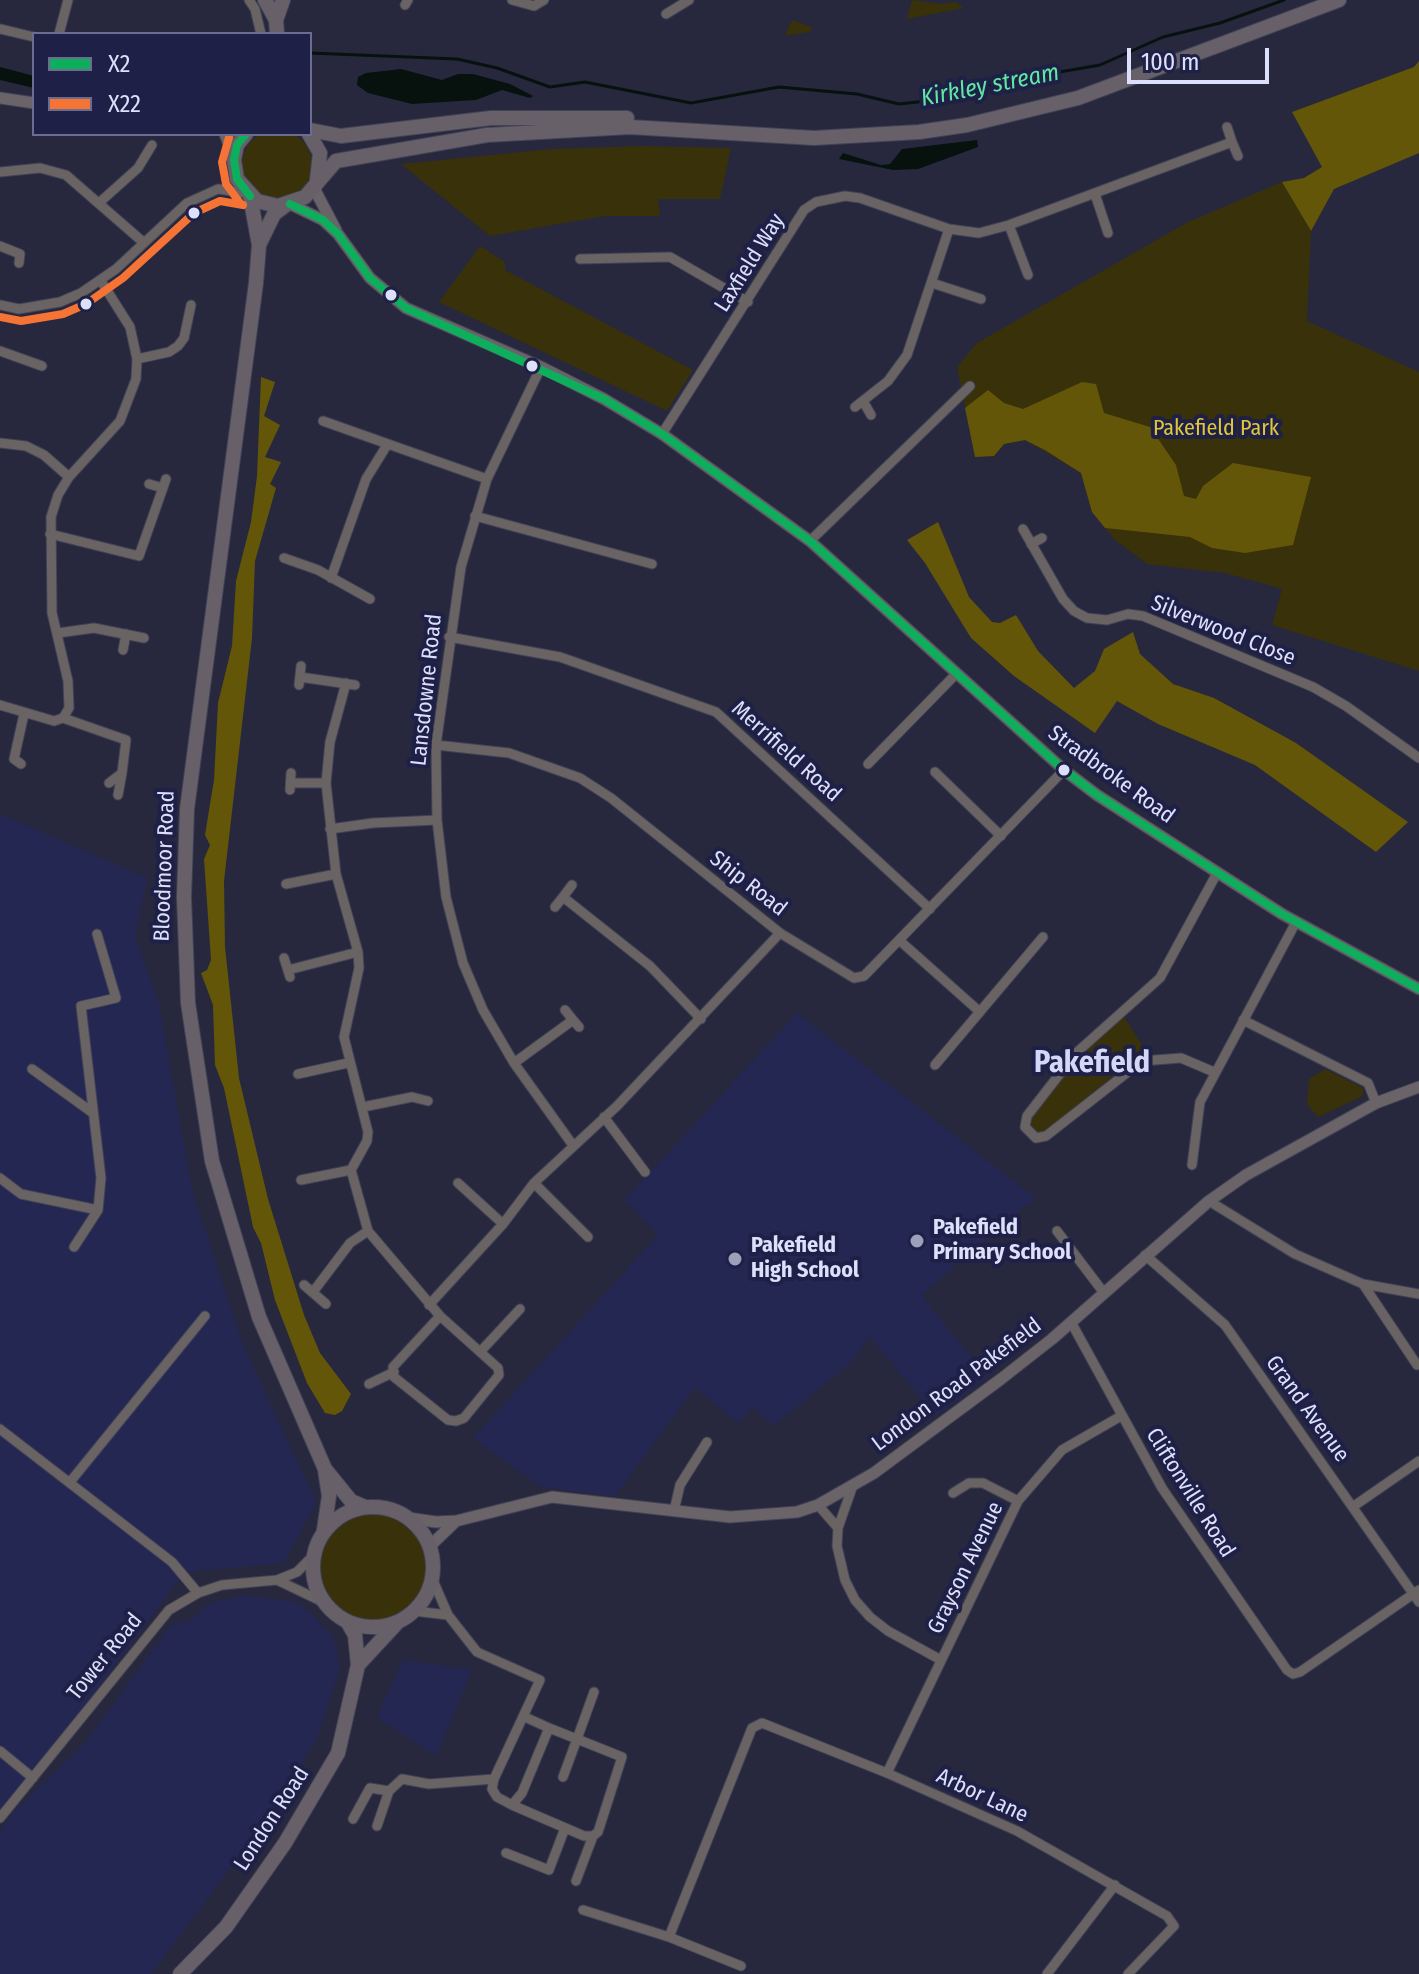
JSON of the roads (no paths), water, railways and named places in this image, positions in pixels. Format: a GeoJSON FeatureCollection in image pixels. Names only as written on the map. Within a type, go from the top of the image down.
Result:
{"type":"FeatureCollection","features":[{"type":"Feature","properties":{"kind":"highway"},"geometry":{"type":"LineString","coordinates":[[265,0],[277,27]]}},
{"type":"Feature","properties":{"kind":"highway"},"geometry":{"type":"LineString","coordinates":[[277,27],[283,0]]}},
{"type":"Feature","properties":{"kind":"highway"},"geometry":{"type":"LineString","coordinates":[[259,245],[274,214],[305,197],[336,161],[538,131],[630,127],[814,138],[967,125],[1078,98],[1339,0]]}},
{"type":"Feature","properties":{"kind":"highway"},"geometry":{"type":"LineString","coordinates":[[312,132],[341,136],[434,123],[559,116],[670,120],[769,131],[883,134]]}},
{"type":"Feature","properties":{"kind":"highway"},"geometry":{"type":"LineString","coordinates":[[244,136],[237,145],[234,161],[237,179],[248,195],[259,245]]}},
{"type":"Feature","properties":{"kind":"highway"},"geometry":{"type":"LineString","coordinates":[[311,136],[320,153],[316,182]]}},
{"type":"Feature","properties":{"kind":"highway"},"geometry":{"type":"LineString","coordinates":[[248,195],[267,205],[288,205]]}},
{"type":"Feature","properties":{"kind":"highway","name":"Bloodmoor Road"},"geometry":{"type":"LineString","coordinates":[[259,245],[191,767],[185,838],[185,952],[196,1070],[212,1161],[259,1317],[325,1469],[329,1496],[324,1530]]}},
{"type":"Feature","properties":{"kind":"highway","name":"Bloodmoor Road"},"geometry":{"type":"LineString","coordinates":[[325,1469],[351,1501],[365,1507]]}},
{"type":"Feature","properties":{"kind":"highway"},"geometry":{"type":"LineString","coordinates":[[358,1665],[426,1596],[432,1578],[430,1546],[408,1518],[380,1507],[365,1507],[336,1519],[324,1530],[313,1556],[312,1572],[323,1602],[347,1621],[373,1627],[399,1621]]}},
{"type":"Feature","properties":{"kind":"highway","name":"London Road"},"geometry":{"type":"LineString","coordinates":[[180,1974],[226,1927],[326,1778],[347,1722],[358,1665],[355,1635],[347,1621]]}},
{"type":"Feature","properties":{"kind":"main road"},"geometry":{"type":"LineString","coordinates":[[0,98],[32,103]]}},
{"type":"Feature","properties":{"kind":"main road"},"geometry":{"type":"LineString","coordinates":[[226,136],[234,161]]}},
{"type":"Feature","properties":{"kind":"main road","name":"Stradbroke Road"},"geometry":{"type":"LineString","coordinates":[[316,182],[316,192],[338,234],[370,278],[406,308],[541,367],[662,434],[810,541],[1064,770],[1296,922],[1419,989]]}},
{"type":"Feature","properties":{"kind":"main road","name":"Stradbroke Road"},"geometry":{"type":"LineString","coordinates":[[288,205],[315,214],[338,234]]}},
{"type":"Feature","properties":{"kind":"main road","name":"London Road Pakefield"},"geometry":{"type":"LineString","coordinates":[[456,1521],[552,1497],[730,1517],[797,1512],[818,1505],[852,1488],[944,1423],[1071,1322],[1209,1201],[1246,1175],[1376,1103],[1419,1087]]}},
{"type":"Feature","properties":{"kind":"main road"},"geometry":{"type":"LineString","coordinates":[[408,1518],[456,1521]]}},
{"type":"Feature","properties":{"kind":"main road"},"geometry":{"type":"LineString","coordinates":[[430,1546],[456,1521]]}},
{"type":"Feature","properties":{"kind":"street"},"geometry":{"type":"LineString","coordinates":[[60,32],[68,0]]}},
{"type":"Feature","properties":{"kind":"street"},"geometry":{"type":"LineString","coordinates":[[249,0],[255,9],[261,32]]}},
{"type":"Feature","properties":{"kind":"street"},"geometry":{"type":"LineString","coordinates":[[512,0],[523,6],[544,0]]}},
{"type":"Feature","properties":{"kind":"street"},"geometry":{"type":"LineString","coordinates":[[666,14],[675,4],[689,0]]}},
{"type":"Feature","properties":{"kind":"street"},"geometry":{"type":"LineString","coordinates":[[1,29],[32,37]]}},
{"type":"Feature","properties":{"kind":"street"},"geometry":{"type":"LineString","coordinates":[[1227,127],[1238,156]]}},
{"type":"Feature","properties":{"kind":"street","name":"Laxfield Way"},"geometry":{"type":"LineString","coordinates":[[662,434],[804,210],[816,202],[845,196],[860,198],[949,229],[979,233],[1009,225],[1232,142]]}},
{"type":"Feature","properties":{"kind":"street"},"geometry":{"type":"LineString","coordinates":[[100,202],[154,152]]}},
{"type":"Feature","properties":{"kind":"street"},"geometry":{"type":"LineString","coordinates":[[0,305],[19,309],[60,302],[101,281],[177,209],[218,189],[234,161]]}},
{"type":"Feature","properties":{"kind":"street"},"geometry":{"type":"LineString","coordinates":[[0,172],[45,169],[66,175],[143,242]]}},
{"type":"Feature","properties":{"kind":"street"},"geometry":{"type":"LineString","coordinates":[[218,189],[248,195]]}},
{"type":"Feature","properties":{"kind":"street"},"geometry":{"type":"LineString","coordinates":[[1095,194],[1108,233]]}},
{"type":"Feature","properties":{"kind":"street"},"geometry":{"type":"LineString","coordinates":[[1009,225],[1028,275]]}},
{"type":"Feature","properties":{"kind":"street"},"geometry":{"type":"LineString","coordinates":[[871,415],[859,404],[888,381],[907,355],[949,229]]}},
{"type":"Feature","properties":{"kind":"street"},"geometry":{"type":"LineString","coordinates":[[0,246],[20,255]]}},
{"type":"Feature","properties":{"kind":"street"},"geometry":{"type":"LineString","coordinates":[[580,259],[670,257],[748,302]]}},
{"type":"Feature","properties":{"kind":"street"},"geometry":{"type":"LineString","coordinates":[[63,718],[69,708],[68,681],[52,613],[50,534],[58,495],[69,477],[120,421],[130,401],[137,359],[130,327],[101,281]]}},
{"type":"Feature","properties":{"kind":"street"},"geometry":{"type":"LineString","coordinates":[[932,283],[981,299]]}},
{"type":"Feature","properties":{"kind":"street"},"geometry":{"type":"LineString","coordinates":[[137,359],[169,352],[178,346],[184,316],[191,305]]}},
{"type":"Feature","properties":{"kind":"street"},"geometry":{"type":"LineString","coordinates":[[0,351],[42,366]]}},
{"type":"Feature","properties":{"kind":"street","name":"Lansdowne Road"},"geometry":{"type":"LineString","coordinates":[[541,367],[487,479],[461,567],[436,745],[437,820],[446,897],[463,963],[483,1010],[514,1063],[572,1144]]}},
{"type":"Feature","properties":{"kind":"street"},"geometry":{"type":"LineString","coordinates":[[810,541],[970,386]]}},
{"type":"Feature","properties":{"kind":"street"},"geometry":{"type":"LineString","coordinates":[[330,420],[387,445],[487,479]]}},
{"type":"Feature","properties":{"kind":"street"},"geometry":{"type":"LineString","coordinates":[[0,443],[26,446],[44,455],[69,477]]}},
{"type":"Feature","properties":{"kind":"street"},"geometry":{"type":"LineString","coordinates":[[331,578],[366,479],[387,445]]}},
{"type":"Feature","properties":{"kind":"street"},"geometry":{"type":"LineString","coordinates":[[50,534],[144,557],[165,484],[149,484]]}},
{"type":"Feature","properties":{"kind":"street"},"geometry":{"type":"LineString","coordinates":[[475,516],[652,564]]}},
{"type":"Feature","properties":{"kind":"street","name":"Silverwood Close"},"geometry":{"type":"LineString","coordinates":[[1023,529],[1063,599],[1087,618],[1143,616],[1313,687],[1346,706],[1419,758]]}},
{"type":"Feature","properties":{"kind":"street"},"geometry":{"type":"LineString","coordinates":[[1031,544],[1042,538]]}},
{"type":"Feature","properties":{"kind":"street"},"geometry":{"type":"LineString","coordinates":[[286,561],[367,594]]}},
{"type":"Feature","properties":{"kind":"street"},"geometry":{"type":"LineString","coordinates":[[58,633],[94,628],[144,638]]}},
{"type":"Feature","properties":{"kind":"street"},"geometry":{"type":"LineString","coordinates":[[123,650],[126,634]]}},
{"type":"Feature","properties":{"kind":"street","name":"Merrifield Road"},"geometry":{"type":"LineString","coordinates":[[449,637],[560,657],[716,712],[930,909]]}},
{"type":"Feature","properties":{"kind":"street"},"geometry":{"type":"LineString","coordinates":[[301,666],[300,681],[350,684],[330,742],[326,783],[336,874],[358,952],[359,968],[344,1023],[348,1063],[363,1107],[367,1141],[351,1170],[368,1231],[429,1305],[498,1368],[499,1375],[464,1418],[456,1421],[448,1420],[394,1377],[393,1367],[440,1316]]}},
{"type":"Feature","properties":{"kind":"street"},"geometry":{"type":"LineString","coordinates":[[868,764],[957,673]]}},
{"type":"Feature","properties":{"kind":"street"},"geometry":{"type":"LineString","coordinates":[[0,705],[54,721],[63,718],[126,740],[118,795]]}},
{"type":"Feature","properties":{"kind":"street"},"geometry":{"type":"LineString","coordinates":[[3,762],[18,762],[24,714]]}},
{"type":"Feature","properties":{"kind":"street","name":"Ship Road"},"geometry":{"type":"LineString","coordinates":[[436,745],[509,753],[580,778],[611,798],[780,933],[854,978],[864,976],[1064,770]]}},
{"type":"Feature","properties":{"kind":"street"},"geometry":{"type":"LineString","coordinates":[[935,772],[1001,836]]}},
{"type":"Feature","properties":{"kind":"street"},"geometry":{"type":"LineString","coordinates":[[109,783],[122,773]]}},
{"type":"Feature","properties":{"kind":"street"},"geometry":{"type":"LineString","coordinates":[[291,782],[326,783]]}},
{"type":"Feature","properties":{"kind":"street"},"geometry":{"type":"LineString","coordinates":[[330,829],[437,820]]}},
{"type":"Feature","properties":{"kind":"street"},"geometry":{"type":"LineString","coordinates":[[1214,1072],[1181,1058],[1142,1061],[1046,1136],[1036,1138],[1025,1127],[1027,1116],[1076,1053],[1160,978],[1217,873]]}},
{"type":"Feature","properties":{"kind":"street"},"geometry":{"type":"LineString","coordinates":[[286,884],[336,874]]}},
{"type":"Feature","properties":{"kind":"street"},"geometry":{"type":"LineString","coordinates":[[555,907],[572,885]]}},
{"type":"Feature","properties":{"kind":"street"},"geometry":{"type":"LineString","coordinates":[[563,897],[650,966],[701,1019]]}},
{"type":"Feature","properties":{"kind":"street"},"geometry":{"type":"LineString","coordinates":[[1192,1165],[1195,1119],[1214,1072],[1296,922]]}},
{"type":"Feature","properties":{"kind":"street"},"geometry":{"type":"LineString","coordinates":[[429,1305],[503,1224],[534,1183],[701,1019],[780,933]]}},
{"type":"Feature","properties":{"kind":"street"},"geometry":{"type":"LineString","coordinates":[[74,1247],[98,1210],[101,1178],[81,1006],[116,998],[97,934]]}},
{"type":"Feature","properties":{"kind":"street"},"geometry":{"type":"LineString","coordinates":[[935,1065],[1043,937]]}},
{"type":"Feature","properties":{"kind":"street"},"geometry":{"type":"LineString","coordinates":[[899,940],[980,1012]]}},
{"type":"Feature","properties":{"kind":"street"},"geometry":{"type":"LineString","coordinates":[[284,958],[289,974],[358,952]]}},
{"type":"Feature","properties":{"kind":"street"},"geometry":{"type":"LineString","coordinates":[[514,1063],[576,1023],[565,1010]]}},
{"type":"Feature","properties":{"kind":"street"},"geometry":{"type":"LineString","coordinates":[[1243,1020],[1368,1083],[1376,1103]]}},
{"type":"Feature","properties":{"kind":"street"},"geometry":{"type":"LineString","coordinates":[[298,1074],[348,1063]]}},
{"type":"Feature","properties":{"kind":"street"},"geometry":{"type":"LineString","coordinates":[[32,1069],[93,1113]]}},
{"type":"Feature","properties":{"kind":"street"},"geometry":{"type":"LineString","coordinates":[[363,1107],[412,1097],[428,1101]]}},
{"type":"Feature","properties":{"kind":"street"},"geometry":{"type":"LineString","coordinates":[[604,1117],[645,1172]]}},
{"type":"Feature","properties":{"kind":"street"},"geometry":{"type":"LineString","coordinates":[[301,1180],[351,1170]]}},
{"type":"Feature","properties":{"kind":"street"},"geometry":{"type":"LineString","coordinates":[[0,1178],[21,1194],[98,1210]]}},
{"type":"Feature","properties":{"kind":"street"},"geometry":{"type":"LineString","coordinates":[[458,1183],[503,1224]]}},
{"type":"Feature","properties":{"kind":"street"},"geometry":{"type":"LineString","coordinates":[[534,1183],[588,1237]]}},
{"type":"Feature","properties":{"kind":"street"},"geometry":{"type":"LineString","coordinates":[[1209,1201],[1295,1254],[1363,1284],[1419,1294]]}},
{"type":"Feature","properties":{"kind":"street"},"geometry":{"type":"LineString","coordinates":[[326,1304],[308,1288],[350,1243],[368,1231]]}},
{"type":"Feature","properties":{"kind":"street"},"geometry":{"type":"LineString","coordinates":[[1057,1231],[1104,1293]]}},
{"type":"Feature","properties":{"kind":"street","name":"Grand Avenue"},"geometry":{"type":"LineString","coordinates":[[1145,1255],[1225,1325],[1417,1595]]}},
{"type":"Feature","properties":{"kind":"street"},"geometry":{"type":"LineString","coordinates":[[1363,1284],[1417,1365]]}},
{"type":"Feature","properties":{"kind":"street"},"geometry":{"type":"LineString","coordinates":[[480,1352],[520,1309]]}},
{"type":"Feature","properties":{"kind":"street"},"geometry":{"type":"LineString","coordinates":[[70,1482],[205,1316]]}},
{"type":"Feature","properties":{"kind":"street","name":"Cliftonville Road"},"geometry":{"type":"LineString","coordinates":[[1071,1322],[1162,1488],[1282,1665],[1293,1674],[1417,1595]]}},
{"type":"Feature","properties":{"kind":"street"},"geometry":{"type":"LineString","coordinates":[[369,1384],[394,1372]]}},
{"type":"Feature","properties":{"kind":"street","name":"Grayson Avenue"},"geometry":{"type":"LineString","coordinates":[[887,1773],[1018,1501],[1062,1450],[1121,1416]]}},
{"type":"Feature","properties":{"kind":"street"},"geometry":{"type":"LineString","coordinates":[[0,1429],[172,1562],[198,1593]]}},
{"type":"Feature","properties":{"kind":"street"},"geometry":{"type":"LineString","coordinates":[[674,1511],[680,1485],[707,1442]]}},
{"type":"Feature","properties":{"kind":"street"},"geometry":{"type":"LineString","coordinates":[[1354,1506],[1419,1461]]}},
{"type":"Feature","properties":{"kind":"street"},"geometry":{"type":"LineString","coordinates":[[953,1493],[969,1483],[983,1483],[1018,1501]]}},
{"type":"Feature","properties":{"kind":"street"},"geometry":{"type":"LineString","coordinates":[[852,1488],[838,1528],[839,1559],[855,1600],[888,1631],[941,1660]]}},
{"type":"Feature","properties":{"kind":"street"},"geometry":{"type":"LineString","coordinates":[[818,1505],[838,1528]]}},
{"type":"Feature","properties":{"kind":"street","name":"Tower Road"},"geometry":{"type":"LineString","coordinates":[[0,1818],[157,1621],[198,1593],[222,1585],[277,1580],[297,1572],[313,1556]]}},
{"type":"Feature","properties":{"kind":"street"},"geometry":{"type":"LineString","coordinates":[[432,1578],[448,1615],[477,1652],[538,1677],[540,1684],[492,1789],[497,1797],[512,1805],[584,1836],[593,1836]]}},
{"type":"Feature","properties":{"kind":"street"},"geometry":{"type":"LineString","coordinates":[[277,1580],[323,1602]]}},
{"type":"Feature","properties":{"kind":"street"},"geometry":{"type":"LineString","coordinates":[[414,1611],[448,1615]]}},
{"type":"Feature","properties":{"kind":"street"},"geometry":{"type":"LineString","coordinates":[[563,1777],[594,1692]]}},
{"type":"Feature","properties":{"kind":"street"},"geometry":{"type":"LineString","coordinates":[[525,1717],[622,1757],[598,1832],[593,1836],[576,1881]]}},
{"type":"Feature","properties":{"kind":"street","name":"Arbor Lane"},"geometry":{"type":"LineString","coordinates":[[669,1937],[752,1728],[762,1723],[887,1773],[1017,1831],[1115,1885],[1175,1924],[1128,1974]]}},
{"type":"Feature","properties":{"kind":"street"},"geometry":{"type":"LineString","coordinates":[[512,1805],[522,1793],[549,1728]]}},
{"type":"Feature","properties":{"kind":"street"},"geometry":{"type":"LineString","coordinates":[[0,1751],[33,1778]]}},
{"type":"Feature","properties":{"kind":"street"},"geometry":{"type":"LineString","coordinates":[[377,1826],[389,1791],[402,1779],[429,1784],[494,1779]]}},
{"type":"Feature","properties":{"kind":"street"},"geometry":{"type":"LineString","coordinates":[[353,1819],[370,1788],[389,1791]]}},
{"type":"Feature","properties":{"kind":"street"},"geometry":{"type":"LineString","coordinates":[[506,1853],[549,1870],[565,1828]]}},
{"type":"Feature","properties":{"kind":"street"},"geometry":{"type":"LineString","coordinates":[[1047,1974],[1115,1885]]}},
{"type":"Feature","properties":{"kind":"street"},"geometry":{"type":"LineString","coordinates":[[583,1910],[669,1937],[741,1966]]}},
{"type":"Feature","properties":{"kind":"waterway","name":"Kirkley stream"},"geometry":{"type":"LineString","coordinates":[[312,53],[457,59],[497,68],[550,87],[585,82],[691,103],[779,87],[857,94],[899,104],[945,99],[996,83],[1100,65],[1163,37],[1220,23],[1284,0]]}},
{"type":"Feature","properties":{"kind":"place","name":"Pakefield Primary School"},"geometry":{"type":"Point","coordinates":[917,1241]}},
{"type":"Feature","properties":{"kind":"place","name":"Pakefield High School"},"geometry":{"type":"Point","coordinates":[735,1259]}},
{"type":"Feature","properties":{"kind":"district","name":"Pakefield"},"geometry":{"type":"Point","coordinates":[1092,1064]}},
{"type":"Feature","properties":{"kind":"park label","name":"Pakefield Park"},"geometry":{"type":"Point","coordinates":[1216,429]}}]}
